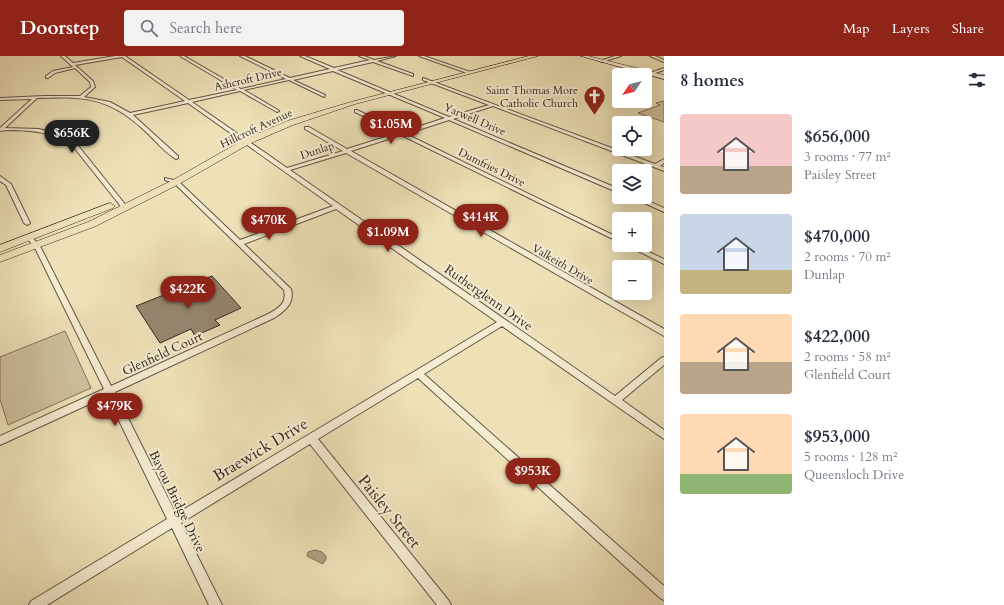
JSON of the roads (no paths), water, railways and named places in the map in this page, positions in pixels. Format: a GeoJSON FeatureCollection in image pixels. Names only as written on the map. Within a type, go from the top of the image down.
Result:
{"type":"FeatureCollection","features":[{"type":"Feature","properties":{"kind":"main road","name":"Hillcroft Avenue"},"geometry":{"type":"LineString","coordinates":[[465,71],[510,56]]}},
{"type":"Feature","properties":{"kind":"main road","name":"Hillcroft Avenue"},"geometry":{"type":"LineString","coordinates":[[0,259],[92,224],[166,179],[243,140],[308,116],[386,92],[465,71],[535,56]]}},
{"type":"Feature","properties":{"kind":"main road","name":"Hillcroft Avenue"},"geometry":{"type":"LineString","coordinates":[[0,249],[123,205],[176,182],[243,140]]}},
{"type":"Feature","properties":{"kind":"street"},"geometry":{"type":"LineString","coordinates":[[63,56],[92,82],[93,87],[80,98]]}},
{"type":"Feature","properties":{"kind":"street"},"geometry":{"type":"LineString","coordinates":[[47,77],[54,72],[74,66],[122,56]]}},
{"type":"Feature","properties":{"kind":"street","name":"Rutherglenn Drive"},"geometry":{"type":"LineString","coordinates":[[122,56],[664,435]]}},
{"type":"Feature","properties":{"kind":"street"},"geometry":{"type":"LineString","coordinates":[[182,56],[277,111]]}},
{"type":"Feature","properties":{"kind":"street"},"geometry":{"type":"LineString","coordinates":[[242,56],[324,96]]}},
{"type":"Feature","properties":{"kind":"street","name":"Yarwell Drive"},"geometry":{"type":"LineString","coordinates":[[302,56],[612,188]]}},
{"type":"Feature","properties":{"kind":"street"},"geometry":{"type":"LineString","coordinates":[[361,56],[412,75]]}},
{"type":"Feature","properties":{"kind":"street","name":"Ashcroft Drive"},"geometry":{"type":"LineString","coordinates":[[129,115],[394,56]]}},
{"type":"Feature","properties":{"kind":"street"},"geometry":{"type":"LineString","coordinates":[[421,56],[465,71]]}},
{"type":"Feature","properties":{"kind":"street"},"geometry":{"type":"LineString","coordinates":[[583,56],[628,68]]}},
{"type":"Feature","properties":{"kind":"street"},"geometry":{"type":"LineString","coordinates":[[602,61],[618,56]]}},
{"type":"Feature","properties":{"kind":"street"},"geometry":{"type":"LineString","coordinates":[[652,56],[664,61]]}},
{"type":"Feature","properties":{"kind":"street"},"geometry":{"type":"LineString","coordinates":[[652,73],[664,69]]}},
{"type":"Feature","properties":{"kind":"street"},"geometry":{"type":"LineString","coordinates":[[652,74],[664,77]]}},
{"type":"Feature","properties":{"kind":"street"},"geometry":{"type":"LineString","coordinates":[[428,81],[664,169]]}},
{"type":"Feature","properties":{"kind":"street"},"geometry":{"type":"LineString","coordinates":[[0,129],[36,97]]}},
{"type":"Feature","properties":{"kind":"street"},"geometry":{"type":"LineString","coordinates":[[0,99],[36,97],[80,98],[112,104],[129,115],[176,157]]}},
{"type":"Feature","properties":{"kind":"street","name":"Dunlap"},"geometry":{"type":"LineString","coordinates":[[286,170],[492,105]]}},
{"type":"Feature","properties":{"kind":"street","name":"Dumfries Drive"},"geometry":{"type":"LineString","coordinates":[[356,111],[612,237]]}},
{"type":"Feature","properties":{"kind":"street","name":"Valkeith Drive"},"geometry":{"type":"LineString","coordinates":[[307,128],[664,333]]}},
{"type":"Feature","properties":{"kind":"street"},"geometry":{"type":"LineString","coordinates":[[0,129],[39,131],[55,134],[69,140],[74,144],[123,205]]}},
{"type":"Feature","properties":{"kind":"street"},"geometry":{"type":"LineString","coordinates":[[655,166],[664,161]]}},
{"type":"Feature","properties":{"kind":"street"},"geometry":{"type":"LineString","coordinates":[[0,178],[8,184],[27,223]]}},
{"type":"Feature","properties":{"kind":"street"},"geometry":{"type":"LineString","coordinates":[[166,179],[176,182],[239,243],[338,206]]}},
{"type":"Feature","properties":{"kind":"street"},"geometry":{"type":"LineString","coordinates":[[650,204],[664,210]]}},
{"type":"Feature","properties":{"kind":"street","name":"Bayou Bridge Drive"},"geometry":{"type":"LineString","coordinates":[[30,238],[36,246],[216,605]]}},
{"type":"Feature","properties":{"kind":"street","name":"Glenfield Court"},"geometry":{"type":"LineString","coordinates":[[0,441],[279,312],[288,303],[289,294],[287,289],[239,243]]}},
{"type":"Feature","properties":{"kind":"street"},"geometry":{"type":"LineString","coordinates":[[643,252],[664,262]]}},
{"type":"Feature","properties":{"kind":"street","name":"Braewick Drive"},"geometry":{"type":"LineString","coordinates":[[35,605],[502,322]]}},
{"type":"Feature","properties":{"kind":"street"},"geometry":{"type":"LineString","coordinates":[[615,401],[664,360]]}},
{"type":"Feature","properties":{"kind":"street"},"geometry":{"type":"LineString","coordinates":[[418,373],[664,594]]}},
{"type":"Feature","properties":{"kind":"street","name":"Paisley Street"},"geometry":{"type":"LineString","coordinates":[[311,437],[445,605]]}},
{"type":"Feature","properties":{"kind":"place","name":"Saint Thomas More Catholic Church"},"geometry":{"type":"Point","coordinates":[594,116]}}]}
